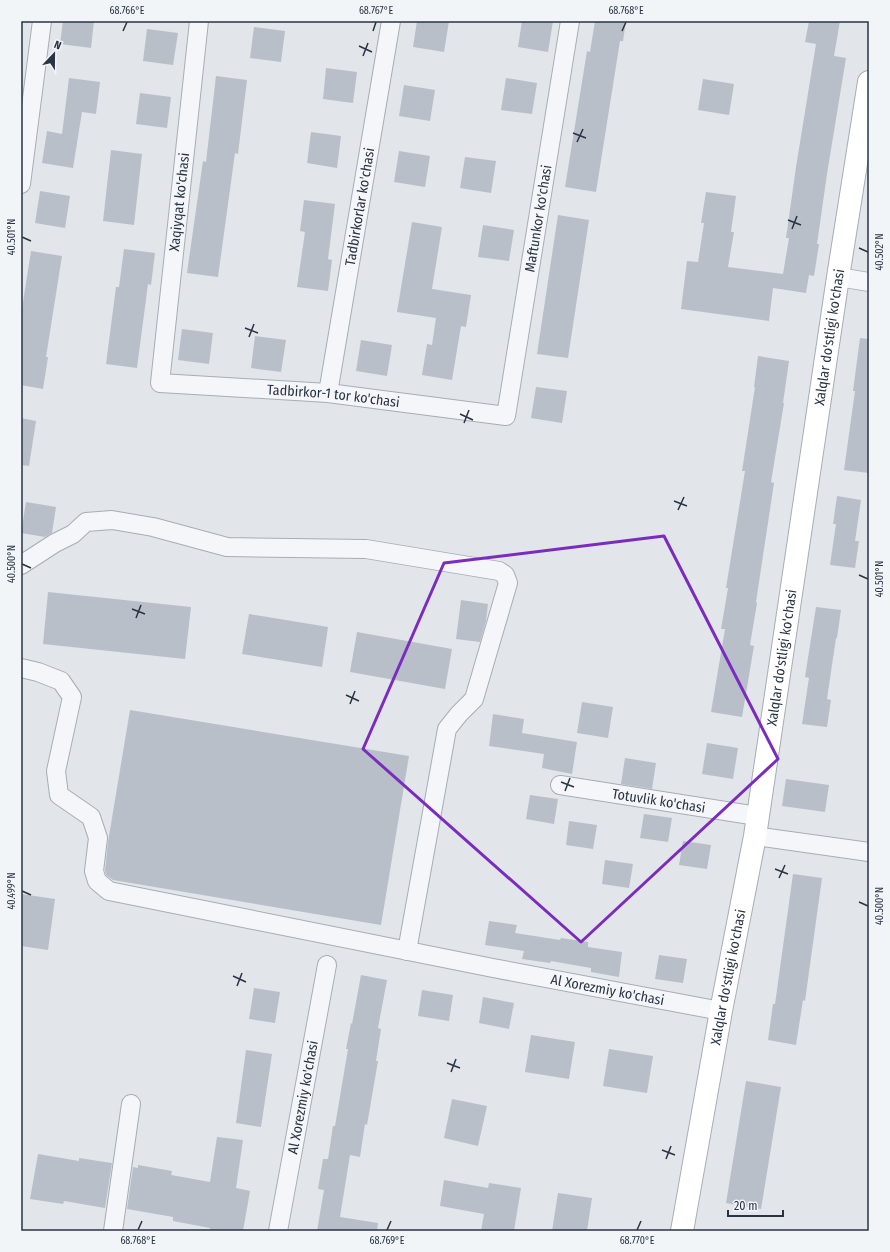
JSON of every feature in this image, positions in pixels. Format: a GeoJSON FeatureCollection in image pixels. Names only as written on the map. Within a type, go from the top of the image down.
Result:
{"type":"FeatureCollection","features":[{"type":"Feature","properties":{"kind":"street"},"geometry":{"type":"LineString","coordinates":[[21,184],[42,21]]}},
{"type":"Feature","properties":{"kind":"street","name":"Xaqiyqat ko'chasi"},"geometry":{"type":"LineString","coordinates":[[160,383],[199,21]]}},
{"type":"Feature","properties":{"kind":"street","name":"Tadbirkorlar ko'chasi"},"geometry":{"type":"LineString","coordinates":[[328,393],[391,21]]}},
{"type":"Feature","properties":{"kind":"street","name":"Maftunkor ko'chasi"},"geometry":{"type":"LineString","coordinates":[[506,416],[570,21]]}},
{"type":"Feature","properties":{"kind":"street","name":"Xalqlar do'stligi ko'chasi"},"geometry":{"type":"LineString","coordinates":[[682,1231],[756,826],[838,277],[869,82]]}},
{"type":"Feature","properties":{"kind":"street"},"geometry":{"type":"LineString","coordinates":[[838,277],[869,282]]}},
{"type":"Feature","properties":{"kind":"street","name":"Tadbirkor-1 tor ko'chasi"},"geometry":{"type":"LineString","coordinates":[[160,383],[328,393],[506,416]]}},
{"type":"Feature","properties":{"kind":"street"},"geometry":{"type":"LineString","coordinates":[[21,565],[55,543],[73,534],[86,522],[112,520],[153,527],[227,548],[366,548],[499,571],[505,575],[508,583],[474,699],[447,728],[407,951]]}},
{"type":"Feature","properties":{"kind":"street","name":"Al Xorezmiy ko'chasi"},"geometry":{"type":"LineString","coordinates":[[21,668],[38,672],[61,681],[72,697],[56,771],[59,795],[91,817],[98,838],[94,871],[97,881],[109,891],[493,968],[721,1011]]}},
{"type":"Feature","properties":{"kind":"street","name":"Totuvlik ko'chasi"},"geometry":{"type":"LineString","coordinates":[[560,785],[756,826],[869,852]]}},
{"type":"Feature","properties":{"kind":"street","name":"Al Xorezmiy ko'chasi"},"geometry":{"type":"LineString","coordinates":[[278,1231],[327,964]]}},
{"type":"Feature","properties":{"kind":"street"},"geometry":{"type":"LineString","coordinates":[[113,1231],[131,1104]]}},
{"type":"Feature","properties":{"kind":"highlighted area"},"geometry":{"type":"Polygon","coordinates":[[[664,536],[778,759],[581,942],[363,749],[444,563],[664,536]]]}},
{"type":"Feature","properties":{"kind":"building"},"geometry":{"type":"Polygon","coordinates":[[[63,21],[94,21],[91,48],[60,44],[63,21]]]}},
{"type":"Feature","properties":{"kind":"building"},"geometry":{"type":"Polygon","coordinates":[[[417,21],[449,21],[444,52],[413,47],[417,21]]]}},
{"type":"Feature","properties":{"kind":"building"},"geometry":{"type":"Polygon","coordinates":[[[522,21],[553,21],[548,52],[518,47],[522,21]]]}},
{"type":"Feature","properties":{"kind":"building"},"geometry":{"type":"Polygon","coordinates":[[[595,21],[626,21],[623,41],[620,41],[596,192],[565,187],[587,51],[590,52],[595,21]]]}},
{"type":"Feature","properties":{"kind":"building"},"geometry":{"type":"Polygon","coordinates":[[[809,21],[840,21],[834,56],[846,58],[827,174],[814,276],[809,275],[806,293],[773,288],[769,321],[681,309],[687,261],[698,262],[704,223],[701,223],[706,192],[736,196],[731,232],[734,232],[728,267],[783,274],[789,238],[786,238],[796,167],[816,44],[805,42],[809,21]]]}},
{"type":"Feature","properties":{"kind":"building"},"geometry":{"type":"Polygon","coordinates":[[[254,27],[285,31],[281,62],[250,58],[254,27]]]}},
{"type":"Feature","properties":{"kind":"building"},"geometry":{"type":"Polygon","coordinates":[[[147,29],[178,33],[173,65],[143,61],[147,29]]]}},
{"type":"Feature","properties":{"kind":"building"},"geometry":{"type":"Polygon","coordinates":[[[326,68],[357,72],[353,103],[323,99],[326,68]]]}},
{"type":"Feature","properties":{"kind":"building"},"geometry":{"type":"Polygon","coordinates":[[[216,76],[247,80],[238,154],[235,153],[218,277],[187,273],[203,161],[206,162],[216,76]]]}},
{"type":"Feature","properties":{"kind":"building"},"geometry":{"type":"Polygon","coordinates":[[[69,78],[100,82],[96,114],[82,112],[73,168],[42,163],[47,131],[62,134],[69,78]]]}},
{"type":"Feature","properties":{"kind":"building"},"geometry":{"type":"Polygon","coordinates":[[[506,78],[537,83],[532,114],[501,110],[506,78]]]}},
{"type":"Feature","properties":{"kind":"building"},"geometry":{"type":"Polygon","coordinates":[[[703,79],[734,84],[729,115],[698,110],[703,79]]]}},
{"type":"Feature","properties":{"kind":"building"},"geometry":{"type":"Polygon","coordinates":[[[404,85],[435,90],[430,121],[399,116],[404,85]]]}},
{"type":"Feature","properties":{"kind":"building"},"geometry":{"type":"Polygon","coordinates":[[[140,93],[171,97],[167,128],[136,124],[140,93]]]}},
{"type":"Feature","properties":{"kind":"building"},"geometry":{"type":"Polygon","coordinates":[[[311,132],[341,136],[337,168],[307,163],[311,132]]]}},
{"type":"Feature","properties":{"kind":"building"},"geometry":{"type":"Polygon","coordinates":[[[111,150],[142,154],[134,225],[103,221],[111,150]]]}},
{"type":"Feature","properties":{"kind":"building"},"geometry":{"type":"Polygon","coordinates":[[[399,151],[430,156],[425,187],[394,182],[399,151]]]}},
{"type":"Feature","properties":{"kind":"building"},"geometry":{"type":"Polygon","coordinates":[[[465,157],[496,161],[491,193],[460,188],[465,157]]]}},
{"type":"Feature","properties":{"kind":"building"},"geometry":{"type":"Polygon","coordinates":[[[40,191],[70,196],[65,228],[35,223],[40,191]]]}},
{"type":"Feature","properties":{"kind":"building"},"geometry":{"type":"Polygon","coordinates":[[[304,200],[335,204],[328,259],[332,260],[328,291],[297,287],[305,232],[300,231],[304,200]]]}},
{"type":"Feature","properties":{"kind":"building"},"geometry":{"type":"Polygon","coordinates":[[[558,215],[589,220],[568,358],[537,354],[558,215]]]}},
{"type":"Feature","properties":{"kind":"building"},"geometry":{"type":"Polygon","coordinates":[[[412,222],[442,227],[432,289],[471,295],[466,327],[461,326],[452,380],[422,375],[427,344],[432,345],[436,318],[397,312],[412,222]]]}},
{"type":"Feature","properties":{"kind":"building"},"geometry":{"type":"Polygon","coordinates":[[[483,225],[514,230],[509,261],[478,257],[483,225]]]}},
{"type":"Feature","properties":{"kind":"building"},"geometry":{"type":"Polygon","coordinates":[[[124,249],[155,253],[151,285],[148,284],[137,368],[106,364],[116,287],[119,287],[124,249]]]}},
{"type":"Feature","properties":{"kind":"building"},"geometry":{"type":"Polygon","coordinates":[[[31,251],[62,256],[46,357],[48,357],[43,389],[21,385],[21,315],[31,251]]]}},
{"type":"Feature","properties":{"kind":"building"},"geometry":{"type":"Polygon","coordinates":[[[182,329],[213,333],[209,364],[178,360],[182,329]]]}},
{"type":"Feature","properties":{"kind":"building"},"geometry":{"type":"Polygon","coordinates":[[[255,336],[286,340],[281,372],[251,368],[255,336]]]}},
{"type":"Feature","properties":{"kind":"building"},"geometry":{"type":"Polygon","coordinates":[[[860,338],[869,339],[869,473],[844,470],[855,391],[853,391],[860,338]]]}},
{"type":"Feature","properties":{"kind":"building"},"geometry":{"type":"Polygon","coordinates":[[[361,340],[392,345],[387,376],[356,371],[361,340]]]}},
{"type":"Feature","properties":{"kind":"building"},"geometry":{"type":"Polygon","coordinates":[[[758,356],[789,361],[784,403],[771,482],[774,483],[750,645],[754,646],[742,717],[711,712],[725,629],[721,629],[728,588],[726,588],[745,471],[742,471],[755,387],[758,356]]]}},
{"type":"Feature","properties":{"kind":"building"},"geometry":{"type":"Polygon","coordinates":[[[536,387],[567,391],[562,423],[531,418],[536,387]]]}},
{"type":"Feature","properties":{"kind":"building"},"geometry":{"type":"Polygon","coordinates":[[[21,418],[36,421],[29,466],[21,465],[21,418]]]}},
{"type":"Feature","properties":{"kind":"building"},"geometry":{"type":"Polygon","coordinates":[[[837,496],[861,500],[855,541],[859,541],[855,568],[830,565],[836,524],[833,524],[837,496]]]}},
{"type":"Feature","properties":{"kind":"building"},"geometry":{"type":"Polygon","coordinates":[[[26,502],[56,507],[52,533],[45,537],[21,533],[26,502]]]}},
{"type":"Feature","properties":{"kind":"building"},"geometry":{"type":"Polygon","coordinates":[[[48,592],[191,607],[185,659],[43,644],[48,592]]]}},
{"type":"Feature","properties":{"kind":"building"},"geometry":{"type":"Polygon","coordinates":[[[461,600],[488,604],[486,621],[480,642],[456,639],[461,600]]]}},
{"type":"Feature","properties":{"kind":"building"},"geometry":{"type":"Polygon","coordinates":[[[816,607],[841,610],[827,699],[831,700],[827,727],[802,724],[809,678],[805,677],[816,607]]]}},
{"type":"Feature","properties":{"kind":"building"},"geometry":{"type":"Polygon","coordinates":[[[249,614],[328,627],[322,667],[242,654],[249,614]]]}},
{"type":"Feature","properties":{"kind":"building"},"geometry":{"type":"Polygon","coordinates":[[[357,632],[452,649],[445,689],[350,672],[357,632]]]}},
{"type":"Feature","properties":{"kind":"building"},"geometry":{"type":"Polygon","coordinates":[[[582,702],[613,707],[608,738],[577,733],[582,702]]]}},
{"type":"Feature","properties":{"kind":"building"},"geometry":{"type":"Polygon","coordinates":[[[130,710],[409,756],[381,925],[113,880],[106,875],[105,870],[108,842],[130,710]]]}},
{"type":"Feature","properties":{"kind":"building"},"geometry":{"type":"Polygon","coordinates":[[[493,714],[524,719],[522,733],[577,742],[572,774],[542,768],[544,754],[489,746],[493,714]]]}},
{"type":"Feature","properties":{"kind":"building"},"geometry":{"type":"Polygon","coordinates":[[[707,743],[738,748],[733,779],[702,774],[707,743]]]}},
{"type":"Feature","properties":{"kind":"building"},"geometry":{"type":"Polygon","coordinates":[[[625,758],[656,763],[652,789],[621,784],[625,758]]]}},
{"type":"Feature","properties":{"kind":"building"},"geometry":{"type":"Polygon","coordinates":[[[786,779],[829,785],[825,812],[782,806],[786,779]]]}},
{"type":"Feature","properties":{"kind":"building"},"geometry":{"type":"Polygon","coordinates":[[[530,795],[558,799],[554,824],[526,819],[530,795]]]}},
{"type":"Feature","properties":{"kind":"building"},"geometry":{"type":"Polygon","coordinates":[[[644,814],[672,818],[668,842],[640,838],[644,814]]]}},
{"type":"Feature","properties":{"kind":"building"},"geometry":{"type":"Polygon","coordinates":[[[569,821],[597,825],[593,849],[566,845],[569,821]]]}},
{"type":"Feature","properties":{"kind":"building"},"geometry":{"type":"Polygon","coordinates":[[[683,841],[711,845],[707,869],[679,865],[683,841]]]}},
{"type":"Feature","properties":{"kind":"building"},"geometry":{"type":"Polygon","coordinates":[[[605,860],[633,864],[629,888],[602,884],[605,860]]]}},
{"type":"Feature","properties":{"kind":"building"},"geometry":{"type":"Polygon","coordinates":[[[793,874],[822,878],[805,1001],[803,1000],[796,1045],[768,1040],[773,1004],[775,1004],[793,874]]]}},
{"type":"Feature","properties":{"kind":"building"},"geometry":{"type":"Polygon","coordinates":[[[21,894],[55,899],[48,950],[21,946],[21,894]]]}},
{"type":"Feature","properties":{"kind":"building"},"geometry":{"type":"Polygon","coordinates":[[[489,921],[517,925],[515,933],[560,940],[561,938],[588,942],[588,947],[622,952],[619,977],[591,972],[591,968],[551,961],[550,963],[522,959],[524,951],[485,945],[489,921]]]}},
{"type":"Feature","properties":{"kind":"building"},"geometry":{"type":"Polygon","coordinates":[[[659,955],[687,959],[683,983],[655,979],[659,955]]]}},
{"type":"Feature","properties":{"kind":"building"},"geometry":{"type":"Polygon","coordinates":[[[361,975],[387,980],[378,1028],[381,1029],[376,1061],[378,1061],[367,1125],[365,1124],[360,1157],[350,1155],[340,1217],[378,1223],[377,1231],[317,1231],[324,1190],[318,1189],[323,1159],[328,1159],[333,1126],[335,1126],[348,1049],[346,1049],[361,975]]]}},
{"type":"Feature","properties":{"kind":"building"},"geometry":{"type":"Polygon","coordinates":[[[254,988],[280,992],[275,1023],[249,1019],[254,988]]]}},
{"type":"Feature","properties":{"kind":"building"},"geometry":{"type":"Polygon","coordinates":[[[422,990],[453,995],[449,1021],[418,1016],[422,990]]]}},
{"type":"Feature","properties":{"kind":"building"},"geometry":{"type":"Polygon","coordinates":[[[483,997],[514,1003],[509,1029],[479,1023],[483,997]]]}},
{"type":"Feature","properties":{"kind":"building"},"geometry":{"type":"Polygon","coordinates":[[[531,1035],[575,1042],[569,1079],[525,1072],[531,1035]]]}},
{"type":"Feature","properties":{"kind":"building"},"geometry":{"type":"Polygon","coordinates":[[[609,1049],[653,1056],[647,1093],[603,1086],[609,1049]]]}},
{"type":"Feature","properties":{"kind":"building"},"geometry":{"type":"Polygon","coordinates":[[[246,1050],[272,1054],[261,1127],[236,1123],[246,1050]]]}},
{"type":"Feature","properties":{"kind":"building"},"geometry":{"type":"Polygon","coordinates":[[[746,1081],[781,1087],[761,1209],[726,1203],[746,1081]]]}},
{"type":"Feature","properties":{"kind":"building"},"geometry":{"type":"Polygon","coordinates":[[[452,1099],[487,1106],[478,1146],[444,1138],[452,1099]]]}},
{"type":"Feature","properties":{"kind":"building"},"geometry":{"type":"Polygon","coordinates":[[[217,1137],[243,1140],[236,1188],[250,1191],[243,1231],[209,1231],[210,1228],[173,1221],[173,1217],[127,1209],[133,1167],[138,1168],[138,1165],[172,1171],[171,1175],[210,1182],[217,1137]]]}},
{"type":"Feature","properties":{"kind":"building"},"geometry":{"type":"Polygon","coordinates":[[[38,1154],[79,1161],[79,1158],[112,1163],[105,1208],[64,1201],[63,1204],[30,1199],[38,1154]]]}},
{"type":"Feature","properties":{"kind":"building"},"geometry":{"type":"Polygon","coordinates":[[[444,1180],[488,1188],[489,1183],[521,1188],[514,1231],[481,1231],[484,1214],[440,1206],[444,1180]]]}},
{"type":"Feature","properties":{"kind":"building"},"geometry":{"type":"Polygon","coordinates":[[[558,1193],[592,1198],[587,1231],[552,1231],[558,1193]]]}}]}
